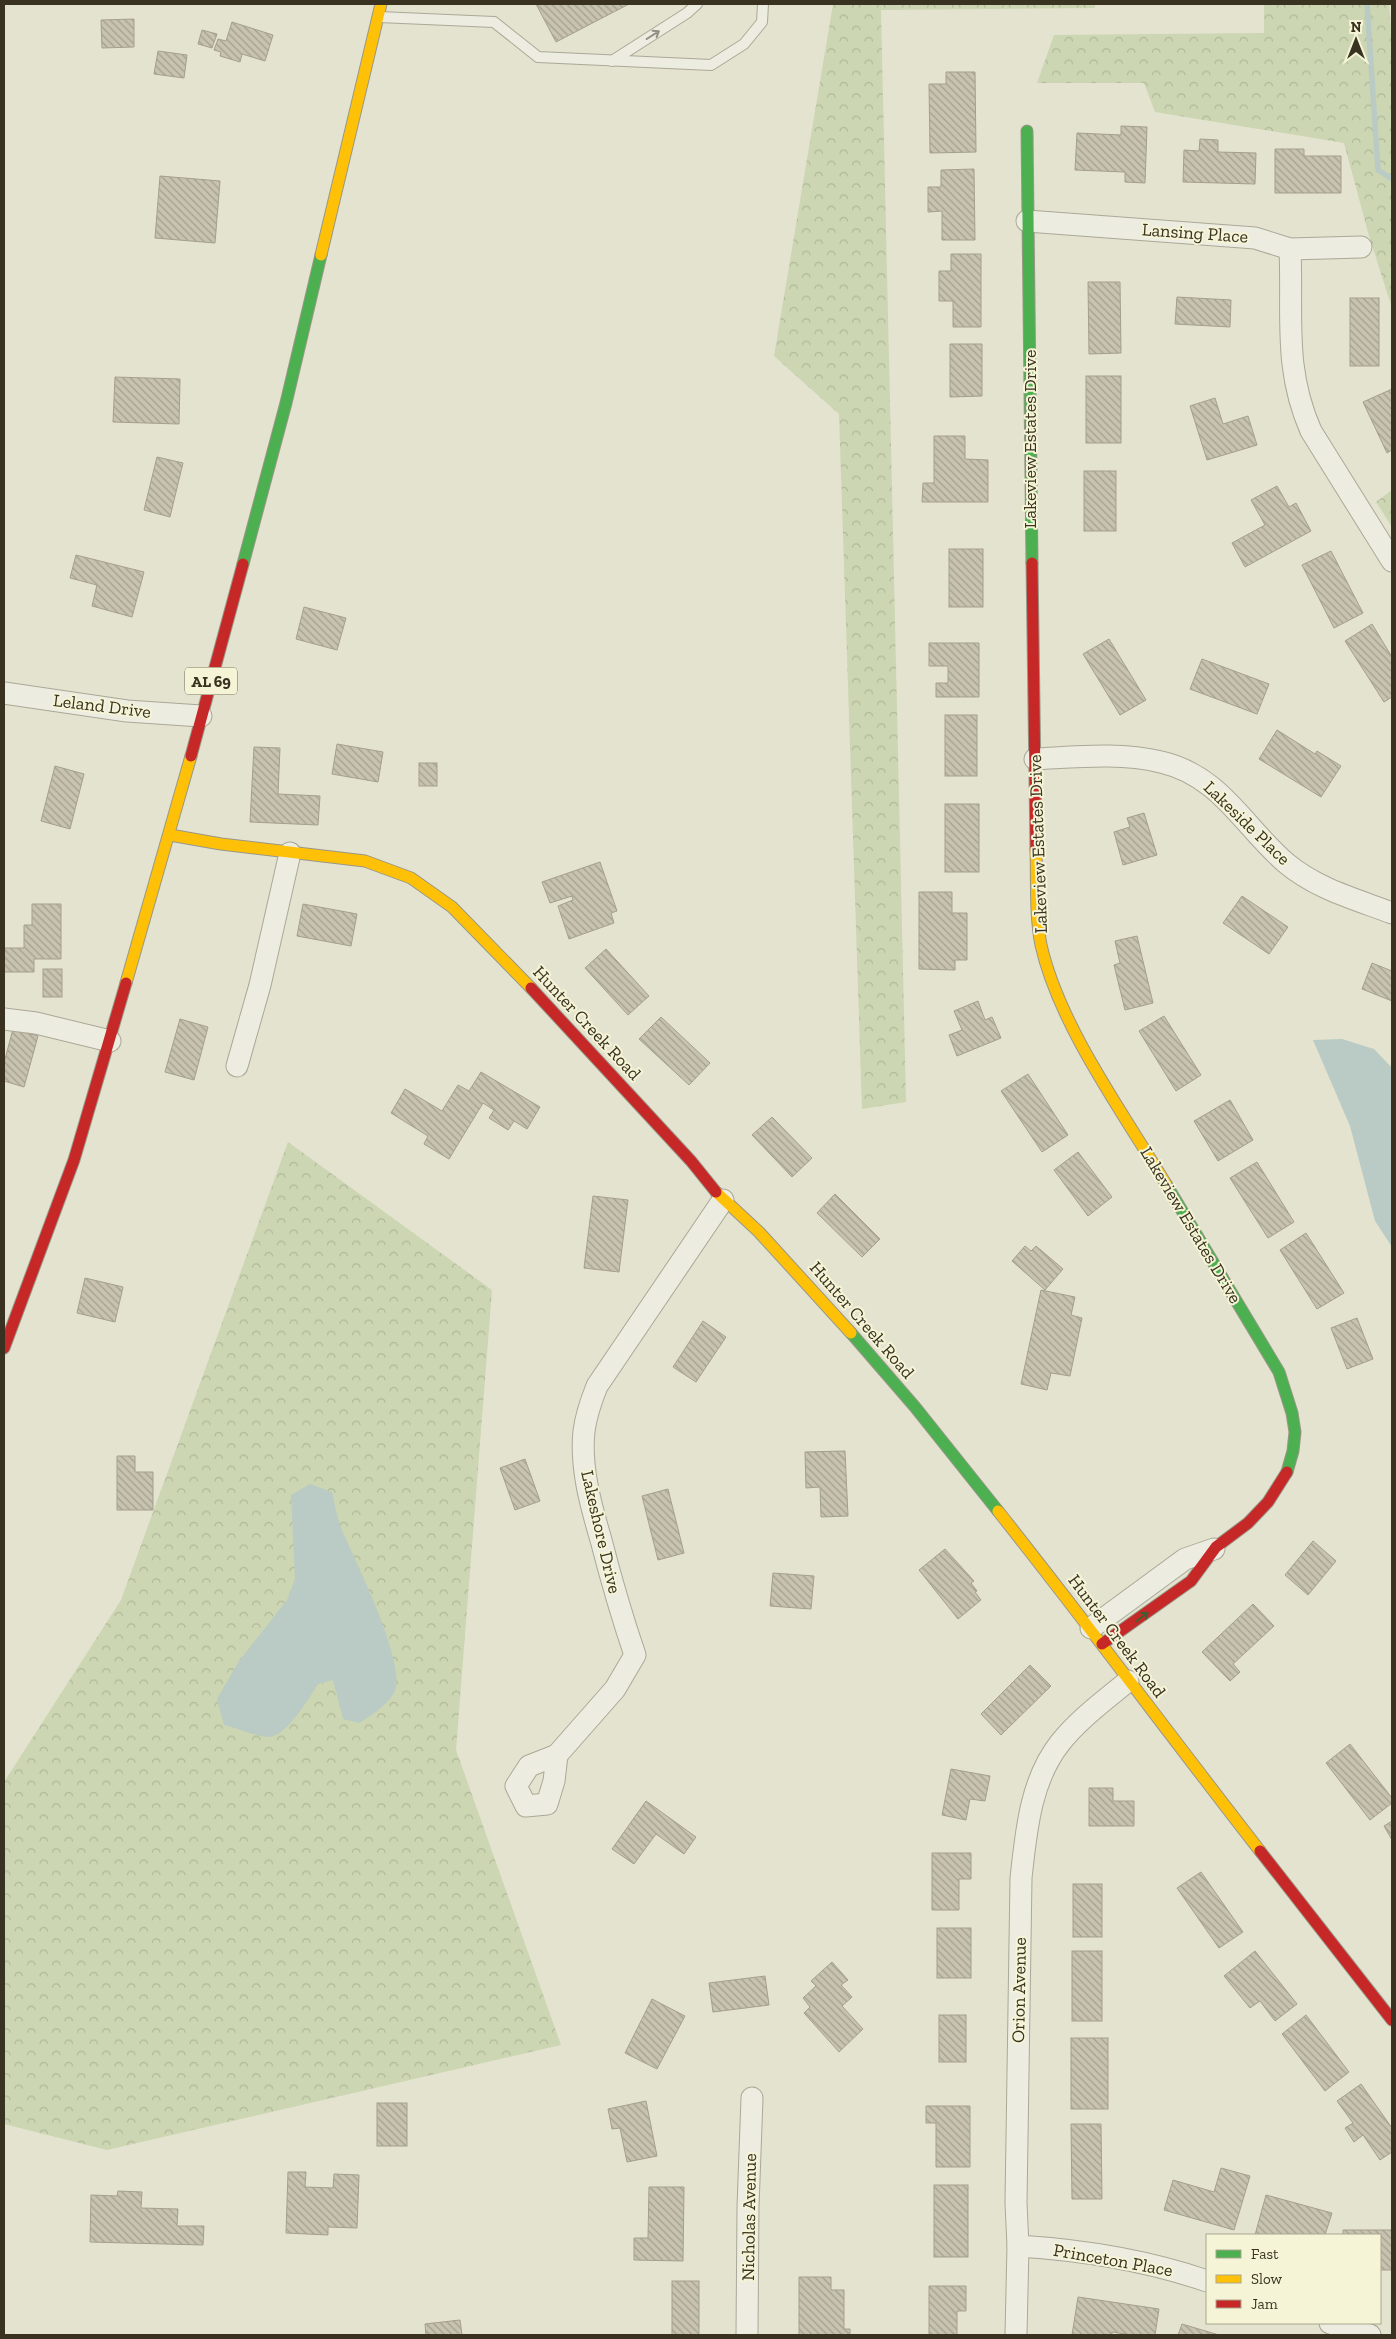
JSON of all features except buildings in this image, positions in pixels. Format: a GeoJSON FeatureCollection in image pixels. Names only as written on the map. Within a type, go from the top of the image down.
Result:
{"type":"FeatureCollection","features":[{"type":"Feature","properties":{"kind":"main road","name":"AL 69"},"geometry":{"type":"LineString","coordinates":[[4,1348],[52,1225],[80,1141],[170,835],[286,403],[381,4]]}},
{"type":"Feature","properties":{"kind":"main road","name":"Lakeview Estates Drive"},"geometry":{"type":"LineString","coordinates":[[1027,131],[1029,465],[1037,897],[1041,944],[1054,989],[1086,1052],[1279,1372],[1289,1393],[1295,1416],[1296,1439],[1291,1461],[1282,1482],[1269,1501],[1252,1519],[1214,1549]]}},
{"type":"Feature","properties":{"kind":"main road","name":"Hunter Creek Road"},"geometry":{"type":"LineString","coordinates":[[170,835],[221,844],[364,861],[411,878],[432,891],[452,907],[534,991],[691,1162],[723,1200],[759,1232],[896,1385],[1096,1636],[1128,1681],[1392,2020]]}},
{"type":"Feature","properties":{"kind":"street","name":"Lansing Place"},"geometry":{"type":"LineString","coordinates":[[1027,221],[1255,238],[1290,249],[1360,247]]}},
{"type":"Feature","properties":{"kind":"street"},"geometry":{"type":"LineString","coordinates":[[1290,249],[1292,293],[1290,349],[1295,388],[1302,410],[1311,431],[1392,561]]}},
{"type":"Feature","properties":{"kind":"street","name":"Leland Drive"},"geometry":{"type":"LineString","coordinates":[[4,693],[127,711],[201,716]]}},
{"type":"Feature","properties":{"kind":"street","name":"Lakeside Place"},"geometry":{"type":"LineString","coordinates":[[1035,759],[1094,756],[1138,759],[1161,762],[1183,770],[1203,780],[1222,794],[1285,862],[1304,876],[1324,888],[1392,913]]}},
{"type":"Feature","properties":{"kind":"street"},"geometry":{"type":"LineString","coordinates":[[237,1066],[260,985],[290,853]]}},
{"type":"Feature","properties":{"kind":"street"},"geometry":{"type":"LineString","coordinates":[[4,1019],[36,1023],[110,1041]]}},
{"type":"Feature","properties":{"kind":"street","name":"Lakeshore Drive"},"geometry":{"type":"LineString","coordinates":[[557,1755],[615,1689],[635,1655],[620,1613],[590,1500],[584,1454],[584,1431],[589,1408],[597,1386],[723,1200]]}},
{"type":"Feature","properties":{"kind":"street","name":"Lakeview Estates Drive"},"geometry":{"type":"LineString","coordinates":[[1096,1636],[1185,1559],[1214,1549]]}},
{"type":"Feature","properties":{"kind":"street","name":"Orion Avenue"},"geometry":{"type":"LineString","coordinates":[[1016,2335],[1021,1888],[1026,1831],[1038,1786],[1059,1744],[1092,1711],[1128,1681]]}},
{"type":"Feature","properties":{"kind":"street","name":"Nicholas Avenue"},"geometry":{"type":"LineString","coordinates":[[747,2335],[748,2207],[752,2098]]}},
{"type":"Feature","properties":{"kind":"street","name":"Princeton Place"},"geometry":{"type":"LineString","coordinates":[[1018,2246],[1085,2252],[1177,2270],[1206,2281]]}},
{"type":"Feature","properties":{"kind":"street"},"geometry":{"type":"LineString","coordinates":[[1333,2324],[1370,2335]]}},
{"type":"Feature","properties":{"kind":"lane"},"geometry":{"type":"LineString","coordinates":[[612,61],[698,4]]}},
{"type":"Feature","properties":{"kind":"lane"},"geometry":{"type":"LineString","coordinates":[[378,17],[494,22],[538,58],[711,65],[744,44],[762,22],[763,4]]}},
{"type":"Feature","properties":{"kind":"green space"},"geometry":{"type":"Polygon","coordinates":[[[833,4],[1095,4],[1095,8],[881,10],[906,1102],[862,1109],[839,414],[774,356],[833,4]]]}},
{"type":"Feature","properties":{"kind":"green space"},"geometry":{"type":"Polygon","coordinates":[[[1264,4],[1389,4],[1392,40],[1392,308],[1369,236],[1344,143],[1155,112],[1144,83],[1037,83],[1054,35],[1264,33],[1264,4]]]}},
{"type":"Feature","properties":{"kind":"green space"},"geometry":{"type":"Polygon","coordinates":[[[1392,490],[1392,527],[1376,502],[1392,490]]]}},
{"type":"Feature","properties":{"kind":"green space"},"geometry":{"type":"Polygon","coordinates":[[[288,1142],[492,1290],[456,1750],[561,2045],[107,2150],[4,2124],[4,1782],[121,1600],[288,1142]]]}},
{"type":"Feature","properties":{"kind":"shaded area"},"geometry":{"type":"Polygon","coordinates":[[[1342,1039],[1374,1049],[1392,1068],[1392,1247],[1375,1221],[1350,1126],[1313,1040],[1342,1039]]]}},
{"type":"Feature","properties":{"kind":"shaded area"},"geometry":{"type":"Polygon","coordinates":[[[310,1484],[332,1492],[340,1525],[368,1587],[387,1637],[397,1679],[391,1698],[359,1723],[343,1719],[333,1680],[318,1684],[303,1707],[283,1730],[276,1735],[264,1737],[224,1725],[217,1699],[239,1661],[287,1600],[295,1579],[291,1495],[310,1484]]]}},
{"type":"Feature","properties":{"kind":"waterway"},"geometry":{"type":"LineString","coordinates":[[1367,4],[1378,170],[1392,179]]}},
{"type":"Feature","properties":{"kind":"traffic: fast"},"geometry":{"type":"LineString","coordinates":[[1027,131],[1032,563]]}},
{"type":"Feature","properties":{"kind":"traffic: fast"},"geometry":{"type":"LineString","coordinates":[[243,564],[286,403],[321,255]]}},
{"type":"Feature","properties":{"kind":"traffic: fast"},"geometry":{"type":"LineString","coordinates":[[1166,1184],[1279,1372],[1292,1413],[1295,1432],[1293,1451],[1287,1472]]}},
{"type":"Feature","properties":{"kind":"traffic: fast"},"geometry":{"type":"LineString","coordinates":[[851,1333],[915,1407],[998,1511]]}},
{"type":"Feature","properties":{"kind":"traffic: slow"},"geometry":{"type":"LineString","coordinates":[[321,255],[381,4]]}},
{"type":"Feature","properties":{"kind":"traffic: slow"},"geometry":{"type":"LineString","coordinates":[[126,983],[191,756]]}},
{"type":"Feature","properties":{"kind":"traffic: slow"},"geometry":{"type":"LineString","coordinates":[[170,835],[221,844],[365,861],[411,878],[452,907],[531,988]]}},
{"type":"Feature","properties":{"kind":"traffic: slow"},"geometry":{"type":"LineString","coordinates":[[1036,850],[1039,934],[1050,975],[1062,1006],[1094,1068],[1166,1184]]}},
{"type":"Feature","properties":{"kind":"traffic: slow"},"geometry":{"type":"LineString","coordinates":[[716,1192],[759,1232],[851,1333]]}},
{"type":"Feature","properties":{"kind":"traffic: slow"},"geometry":{"type":"LineString","coordinates":[[998,1511],[1260,1851]]}},
{"type":"Feature","properties":{"kind":"traffic: jam"},"geometry":{"type":"LineString","coordinates":[[1032,563],[1036,850]]}},
{"type":"Feature","properties":{"kind":"traffic: jam"},"geometry":{"type":"LineString","coordinates":[[191,756],[243,564]]}},
{"type":"Feature","properties":{"kind":"traffic: jam"},"geometry":{"type":"LineString","coordinates":[[4,1348],[74,1160],[126,983]]}},
{"type":"Feature","properties":{"kind":"traffic: jam"},"geometry":{"type":"LineString","coordinates":[[531,988],[691,1161],[716,1192]]}},
{"type":"Feature","properties":{"kind":"traffic: jam"},"geometry":{"type":"LineString","coordinates":[[1102,1644],[1191,1581],[1216,1547],[1248,1523],[1268,1502],[1287,1472]]}},
{"type":"Feature","properties":{"kind":"traffic: jam"},"geometry":{"type":"LineString","coordinates":[[1260,1851],[1392,2020]]}}]}
